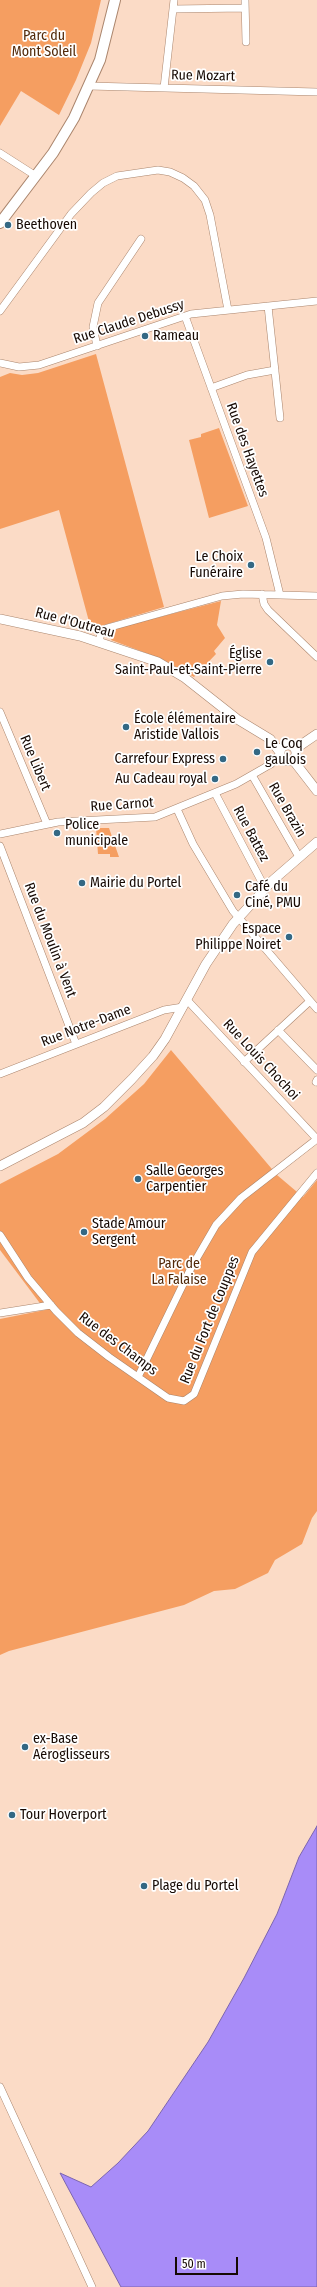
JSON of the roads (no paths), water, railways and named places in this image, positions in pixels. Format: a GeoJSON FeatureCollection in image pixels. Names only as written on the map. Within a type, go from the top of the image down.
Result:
{"type":"FeatureCollection","features":[{"type":"Feature","properties":{"kind":"main road"},"geometry":{"type":"LineString","coordinates":[[0,223],[36,176],[68,129],[89,86],[104,48],[115,0]]}},
{"type":"Feature","properties":{"kind":"street"},"geometry":{"type":"LineString","coordinates":[[164,88],[174,0]]}},
{"type":"Feature","properties":{"kind":"street"},"geometry":{"type":"LineString","coordinates":[[173,9],[245,4],[246,42]]}},
{"type":"Feature","properties":{"kind":"street","name":"Rue Mozart"},"geometry":{"type":"LineString","coordinates":[[89,86],[317,92]]}},
{"type":"Feature","properties":{"kind":"street"},"geometry":{"type":"LineString","coordinates":[[0,154],[36,176]]}},
{"type":"Feature","properties":{"kind":"street"},"geometry":{"type":"LineString","coordinates":[[0,311],[71,214],[85,198],[111,178],[127,174],[158,170],[170,172],[183,178],[194,186],[205,200],[210,215],[228,310]]}},
{"type":"Feature","properties":{"kind":"street"},"geometry":{"type":"LineString","coordinates":[[96,346],[93,327],[98,303],[141,238]]}},
{"type":"Feature","properties":{"kind":"street","name":"Rue Claude Debussy"},"geometry":{"type":"LineString","coordinates":[[0,363],[20,367],[35,366],[185,316],[317,301]]}},
{"type":"Feature","properties":{"kind":"street"},"geometry":{"type":"LineString","coordinates":[[268,306],[280,418]]}},
{"type":"Feature","properties":{"kind":"street","name":"Rue des Hayettes"},"geometry":{"type":"LineString","coordinates":[[185,316],[266,538],[280,595]]}},
{"type":"Feature","properties":{"kind":"street"},"geometry":{"type":"LineString","coordinates":[[211,388],[247,375],[275,370]]}},
{"type":"Feature","properties":{"kind":"street"},"geometry":{"type":"LineString","coordinates":[[262,594],[264,604],[268,610],[317,657]]}},
{"type":"Feature","properties":{"kind":"street"},"geometry":{"type":"LineString","coordinates":[[99,642],[101,632],[104,629],[159,612],[222,596],[262,594],[317,596]]}},
{"type":"Feature","properties":{"kind":"street","name":"Rue d'Outreau"},"geometry":{"type":"LineString","coordinates":[[0,619],[57,631],[99,642],[148,658],[176,672],[237,719],[270,739],[279,753]]}},
{"type":"Feature","properties":{"kind":"street","name":"Rue Libert"},"geometry":{"type":"LineString","coordinates":[[0,712],[46,824]]}},
{"type":"Feature","properties":{"kind":"street"},"geometry":{"type":"LineString","coordinates":[[295,748],[317,734]]}},
{"type":"Feature","properties":{"kind":"street"},"geometry":{"type":"LineString","coordinates":[[293,760],[286,761],[279,753],[286,745],[295,748]]}},
{"type":"Feature","properties":{"kind":"street"},"geometry":{"type":"LineString","coordinates":[[293,760],[296,754],[295,748]]}},
{"type":"Feature","properties":{"kind":"street","name":"Rue Carnot"},"geometry":{"type":"LineString","coordinates":[[0,834],[46,824],[80,820],[148,819],[215,793],[252,775],[271,764],[279,753]]}},
{"type":"Feature","properties":{"kind":"street"},"geometry":{"type":"LineString","coordinates":[[293,760],[317,791]]}},
{"type":"Feature","properties":{"kind":"street","name":"Rue Brazin"},"geometry":{"type":"LineString","coordinates":[[252,775],[299,857]]}},
{"type":"Feature","properties":{"kind":"street","name":"Rue Battez"},"geometry":{"type":"LineString","coordinates":[[215,793],[265,888]]}},
{"type":"Feature","properties":{"kind":"street"},"geometry":{"type":"LineString","coordinates":[[177,809],[193,844],[239,917],[317,1009]]}},
{"type":"Feature","properties":{"kind":"street"},"geometry":{"type":"LineString","coordinates":[[0,1166],[83,1123],[104,1107],[153,1056],[185,1004],[213,953],[239,917],[265,888],[317,842]]}},
{"type":"Feature","properties":{"kind":"street","name":"Rue du Moulin à Vent"},"geometry":{"type":"LineString","coordinates":[[0,846],[76,1044]]}},
{"type":"Feature","properties":{"kind":"street"},"geometry":{"type":"LineString","coordinates":[[244,1062],[310,1001]]}},
{"type":"Feature","properties":{"kind":"street","name":"Rue Notre-Dame"},"geometry":{"type":"LineString","coordinates":[[0,1074],[164,1010],[185,1004]]}},
{"type":"Feature","properties":{"kind":"street","name":"Rue Louis Chochoi"},"geometry":{"type":"LineString","coordinates":[[185,1004],[244,1062],[317,1139]]}},
{"type":"Feature","properties":{"kind":"street"},"geometry":{"type":"LineString","coordinates":[[278,1030],[317,1070]]}},
{"type":"Feature","properties":{"kind":"street"},"geometry":{"type":"LineString","coordinates":[[138,1377],[191,1268],[216,1225],[241,1198],[317,1139]]}},
{"type":"Feature","properties":{"kind":"street","name":"Rue du Fort de Couppes"},"geometry":{"type":"LineString","coordinates":[[187,1400],[194,1394],[252,1252],[317,1173]]}},
{"type":"Feature","properties":{"kind":"street","name":"Rue des Champs"},"geometry":{"type":"LineString","coordinates":[[0,1235],[28,1278],[51,1305],[83,1337],[138,1377],[172,1399],[181,1402],[187,1400]]}},
{"type":"Feature","properties":{"kind":"street"},"geometry":{"type":"LineString","coordinates":[[0,1313],[51,1305]]}},
{"type":"Feature","properties":{"kind":"street"},"geometry":{"type":"LineString","coordinates":[[0,2087],[92,2287]]}},
{"type":"Feature","properties":{"kind":"place","name":"Beethoven"},"geometry":{"type":"Point","coordinates":[8,225]}},
{"type":"Feature","properties":{"kind":"place","name":"Rameau"},"geometry":{"type":"Point","coordinates":[145,336]}},
{"type":"Feature","properties":{"kind":"place","name":"Le Choix Funéraire"},"geometry":{"type":"Point","coordinates":[251,565]}},
{"type":"Feature","properties":{"kind":"place","name":"Église Saint-Paul-et-Saint-Pierre"},"geometry":{"type":"Point","coordinates":[270,662]}},
{"type":"Feature","properties":{"kind":"place","name":"École élémentaire Aristide Vallois"},"geometry":{"type":"Point","coordinates":[126,727]}},
{"type":"Feature","properties":{"kind":"place","name":"Le Coq gaulois"},"geometry":{"type":"Point","coordinates":[257,752]}},
{"type":"Feature","properties":{"kind":"place","name":"Carrefour Express"},"geometry":{"type":"Point","coordinates":[223,759]}},
{"type":"Feature","properties":{"kind":"place","name":"Au Cadeau royal"},"geometry":{"type":"Point","coordinates":[215,779]}},
{"type":"Feature","properties":{"kind":"place","name":"Police municipale"},"geometry":{"type":"Point","coordinates":[57,833]}},
{"type":"Feature","properties":{"kind":"place","name":"Mairie du Portel"},"geometry":{"type":"Point","coordinates":[82,883]}},
{"type":"Feature","properties":{"kind":"place","name":"Café du Ciné, PMU"},"geometry":{"type":"Point","coordinates":[237,895]}},
{"type":"Feature","properties":{"kind":"place","name":"Espace Philippe Noiret"},"geometry":{"type":"Point","coordinates":[289,937]}},
{"type":"Feature","properties":{"kind":"place","name":"Salle Georges Carpentier"},"geometry":{"type":"Point","coordinates":[138,1179]}},
{"type":"Feature","properties":{"kind":"place","name":"Stade Amour Sergent"},"geometry":{"type":"Point","coordinates":[84,1232]}},
{"type":"Feature","properties":{"kind":"place","name":"ex-Base Aéroglisseurs"},"geometry":{"type":"Point","coordinates":[25,1747]}},
{"type":"Feature","properties":{"kind":"place","name":"Tour Hoverport"},"geometry":{"type":"Point","coordinates":[12,1815]}},
{"type":"Feature","properties":{"kind":"place","name":"Plage du Portel"},"geometry":{"type":"Point","coordinates":[144,1886]}},
{"type":"Feature","properties":{"kind":"park label","name":"Parc du Mont Soleil"},"geometry":{"type":"Point","coordinates":[44,44]}},
{"type":"Feature","properties":{"kind":"park label","name":"Parc de La Falaise"},"geometry":{"type":"Point","coordinates":[179,1272]}}]}
